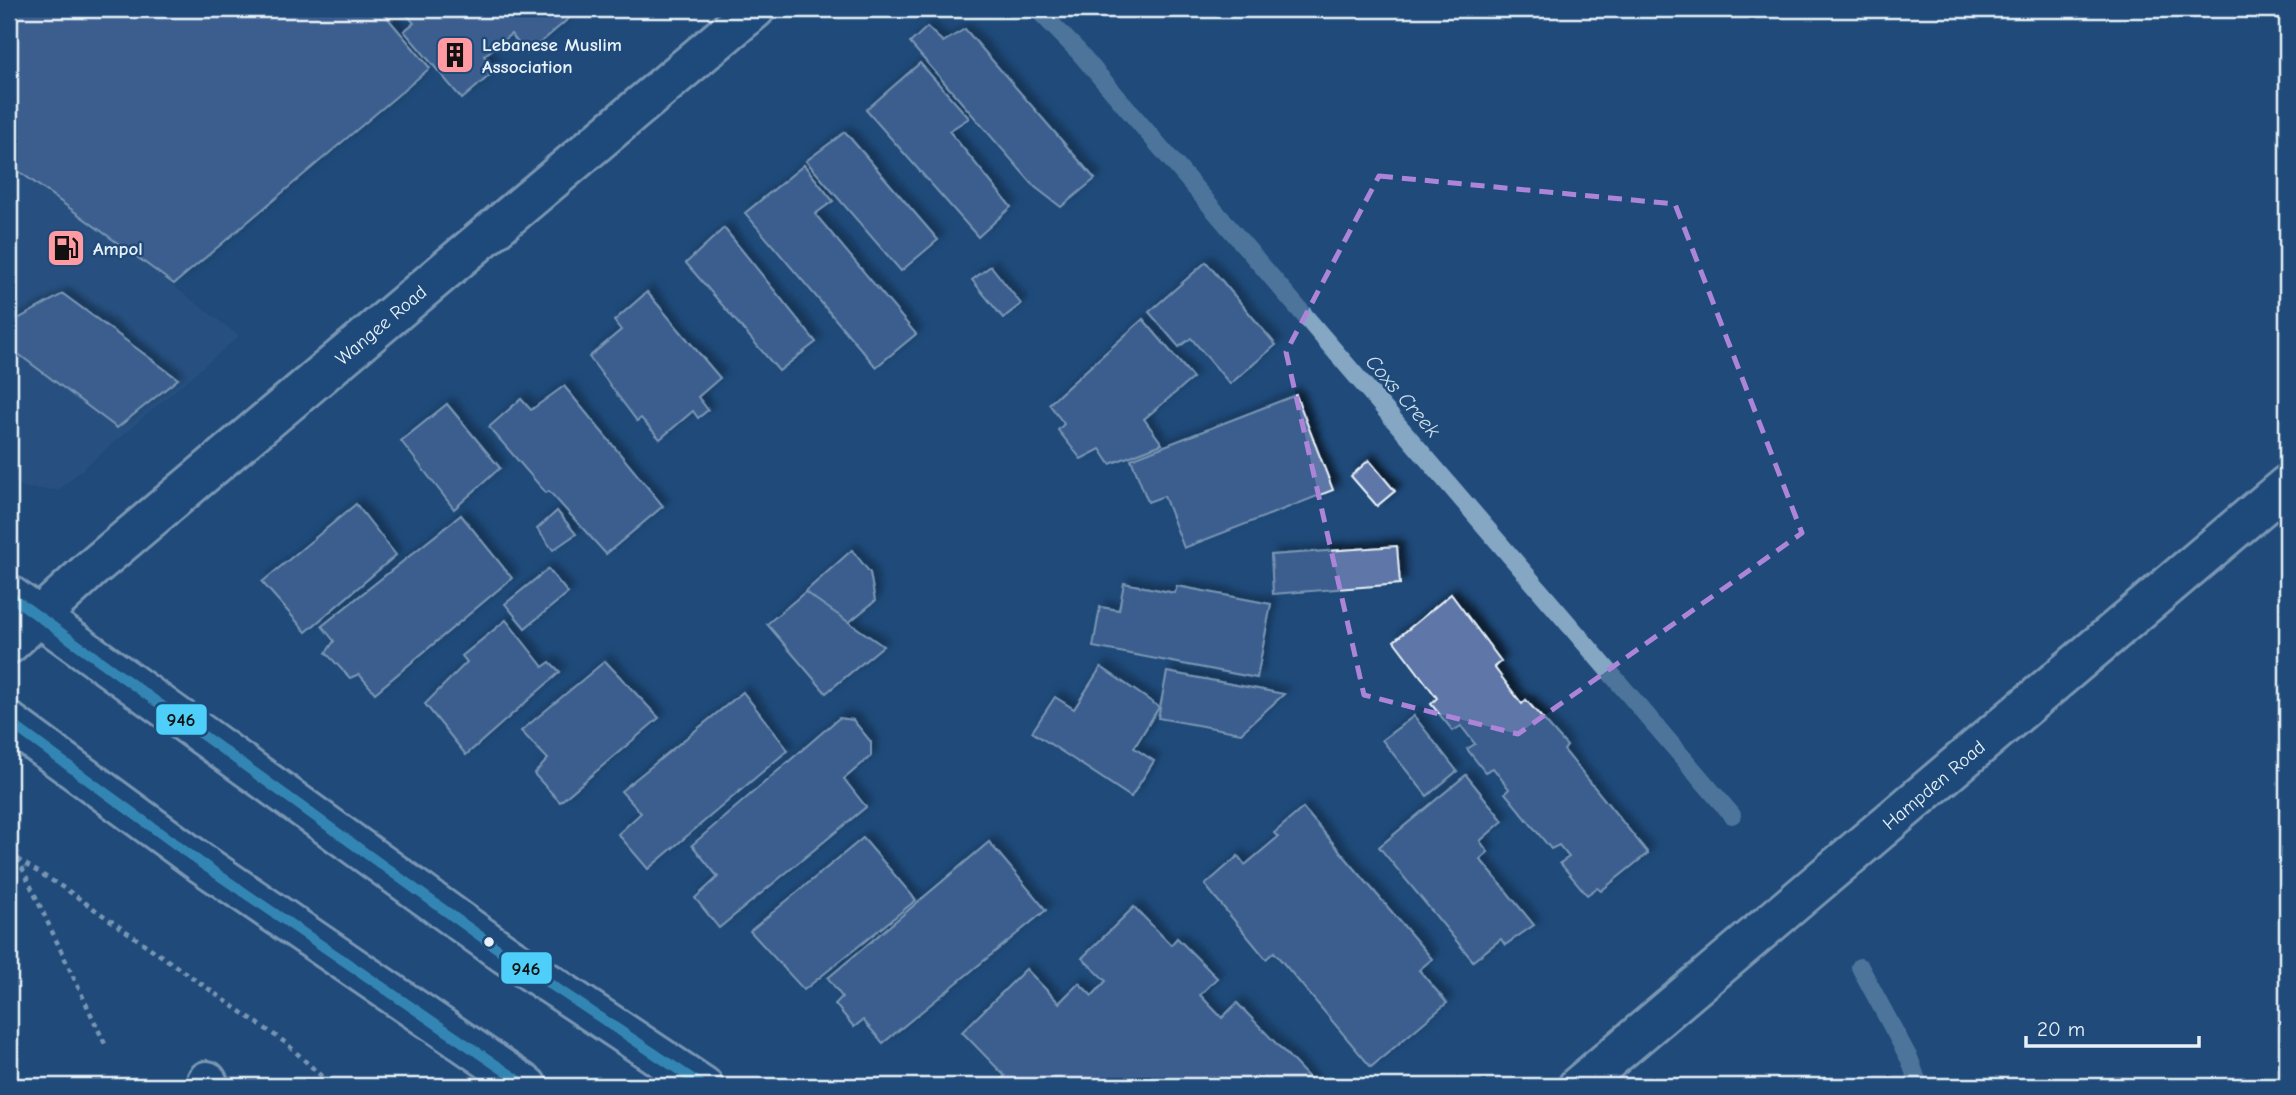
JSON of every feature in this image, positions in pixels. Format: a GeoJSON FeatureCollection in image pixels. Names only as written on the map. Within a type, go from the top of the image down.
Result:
{"type":"FeatureCollection","features":[{"type":"Feature","properties":{"kind":"street","name":"Wangee Road"},"geometry":{"type":"LineString","coordinates":[[9,644],[23,606],[288,402],[755,9]]}},
{"type":"Feature","properties":{"kind":"street","name":"Hampden Road"},"geometry":{"type":"LineString","coordinates":[[1578,1086],[2287,485]]}},
{"type":"Feature","properties":{"kind":"street"},"geometry":{"type":"LineString","coordinates":[[23,606],[505,954],[703,1086]]}},
{"type":"Feature","properties":{"kind":"street"},"geometry":{"type":"LineString","coordinates":[[9,722],[201,863],[527,1086]]}},
{"type":"Feature","properties":{"kind":"path"},"geometry":{"type":"LineString","coordinates":[[9,840],[105,1044]]}},
{"type":"Feature","properties":{"kind":"path"},"geometry":{"type":"LineString","coordinates":[[17,859],[67,890],[286,1043],[332,1086]]}},
{"type":"Feature","properties":{"kind":"highlighted area"},"geometry":{"type":"Polygon","coordinates":[[[1379,176],[1675,204],[1802,533],[1518,734],[1364,695],[1286,352],[1379,176]]]}},
{"type":"Feature","properties":{"kind":"shaded area","name":"Ampol"},"geometry":{"type":"Polygon","coordinates":[[[9,161],[239,336],[58,490],[24,488],[9,477],[9,161]]]}},
{"type":"Feature","properties":{"kind":"building"},"geometry":{"type":"Polygon","coordinates":[[[9,9],[380,9],[430,68],[174,284],[9,164],[9,9]]]}},
{"type":"Feature","properties":{"kind":"building","name":"Lebanese Muslim Association"},"geometry":{"type":"Polygon","coordinates":[[[402,9],[580,9],[527,54],[511,34],[484,56],[496,70],[462,99],[404,31],[414,23],[402,9]]]}},
{"type":"Feature","properties":{"kind":"building"},"geometry":{"type":"Polygon","coordinates":[[[927,27],[943,42],[965,29],[1095,179],[1061,207],[1035,187],[910,43],[927,27]]]}},
{"type":"Feature","properties":{"kind":"building"},"geometry":{"type":"Polygon","coordinates":[[[920,63],[969,118],[949,131],[1011,207],[978,237],[866,110],[920,63]]]}},
{"type":"Feature","properties":{"kind":"building"},"geometry":{"type":"Polygon","coordinates":[[[845,132],[938,240],[901,271],[806,161],[845,132]]]}},
{"type":"Feature","properties":{"kind":"building"},"geometry":{"type":"Polygon","coordinates":[[[804,165],[833,201],[815,214],[916,334],[876,367],[745,213],[804,165]]]}},
{"type":"Feature","properties":{"kind":"building"},"geometry":{"type":"Polygon","coordinates":[[[724,228],[816,342],[779,371],[686,263],[724,228]]]}},
{"type":"Feature","properties":{"kind":"building"},"geometry":{"type":"Polygon","coordinates":[[[1206,262],[1276,345],[1230,384],[1191,338],[1179,347],[1149,312],[1206,262]]]}},
{"type":"Feature","properties":{"kind":"building"},"geometry":{"type":"Polygon","coordinates":[[[991,266],[1021,304],[1003,318],[972,280],[991,266]]]}},
{"type":"Feature","properties":{"kind":"building"},"geometry":{"type":"Polygon","coordinates":[[[647,292],[720,378],[698,397],[708,410],[698,418],[693,411],[660,439],[641,418],[637,421],[589,357],[621,330],[614,321],[647,292]]]}},
{"type":"Feature","properties":{"kind":"building"},"geometry":{"type":"Polygon","coordinates":[[[63,294],[178,379],[117,428],[9,347],[9,324],[63,294]]]}},
{"type":"Feature","properties":{"kind":"building"},"geometry":{"type":"Polygon","coordinates":[[[1143,319],[1193,378],[1144,419],[1162,444],[1110,464],[1100,449],[1081,459],[1058,430],[1064,424],[1049,404],[1143,319]]]}},
{"type":"Feature","properties":{"kind":"building"},"geometry":{"type":"Polygon","coordinates":[[[564,386],[663,506],[606,554],[549,491],[546,493],[489,427],[521,399],[531,410],[564,386]]]}},
{"type":"Feature","properties":{"kind":"building"},"geometry":{"type":"Polygon","coordinates":[[[1296,395],[1333,490],[1184,548],[1164,496],[1148,502],[1131,459],[1296,395]]]}},
{"type":"Feature","properties":{"kind":"building"},"geometry":{"type":"Polygon","coordinates":[[[447,404],[500,468],[454,509],[401,441],[447,404]]]}},
{"type":"Feature","properties":{"kind":"building"},"geometry":{"type":"Polygon","coordinates":[[[1369,460],[1395,491],[1377,506],[1351,476],[1369,460]]]}},
{"type":"Feature","properties":{"kind":"building"},"geometry":{"type":"Polygon","coordinates":[[[356,504],[396,555],[306,632],[262,582],[356,504]]]}},
{"type":"Feature","properties":{"kind":"building"},"geometry":{"type":"Polygon","coordinates":[[[557,511],[576,534],[553,550],[537,529],[557,511]]]}},
{"type":"Feature","properties":{"kind":"building"},"geometry":{"type":"Polygon","coordinates":[[[461,515],[512,578],[375,693],[359,674],[350,678],[326,653],[334,641],[322,626],[461,515]]]}},
{"type":"Feature","properties":{"kind":"building"},"geometry":{"type":"Polygon","coordinates":[[[1397,546],[1400,584],[1273,594],[1271,555],[1397,546]]]}},
{"type":"Feature","properties":{"kind":"building"},"geometry":{"type":"Polygon","coordinates":[[[852,550],[870,573],[875,601],[848,623],[805,592],[852,550]]]}},
{"type":"Feature","properties":{"kind":"building"},"geometry":{"type":"Polygon","coordinates":[[[548,569],[568,593],[525,628],[505,604],[548,569]]]}},
{"type":"Feature","properties":{"kind":"building"},"geometry":{"type":"Polygon","coordinates":[[[1124,583],[1175,593],[1177,586],[1271,604],[1257,678],[1093,647],[1100,607],[1119,610],[1124,583]]]}},
{"type":"Feature","properties":{"kind":"building"},"geometry":{"type":"Polygon","coordinates":[[[805,592],[883,646],[826,693],[767,624],[805,592]]]}},
{"type":"Feature","properties":{"kind":"building"},"geometry":{"type":"Polygon","coordinates":[[[1451,594],[1501,661],[1494,667],[1522,704],[1526,700],[1567,746],[1564,750],[1648,853],[1601,891],[1597,888],[1587,895],[1560,863],[1569,857],[1559,845],[1551,849],[1505,793],[1509,789],[1493,768],[1485,772],[1467,749],[1475,744],[1461,726],[1453,731],[1431,704],[1437,698],[1394,641],[1451,594]]]}},
{"type":"Feature","properties":{"kind":"building"},"geometry":{"type":"Polygon","coordinates":[[[506,620],[543,667],[550,662],[560,672],[466,755],[425,704],[467,662],[462,656],[506,620]]]}},
{"type":"Feature","properties":{"kind":"building"},"geometry":{"type":"Polygon","coordinates":[[[605,661],[659,718],[560,802],[534,774],[548,759],[521,731],[605,661]]]}},
{"type":"Feature","properties":{"kind":"building"},"geometry":{"type":"Polygon","coordinates":[[[1101,667],[1159,707],[1134,748],[1154,761],[1131,797],[1032,732],[1055,697],[1074,709],[1101,667]]]}},
{"type":"Feature","properties":{"kind":"building"},"geometry":{"type":"Polygon","coordinates":[[[1167,672],[1284,694],[1241,733],[1158,718],[1167,672]]]}},
{"type":"Feature","properties":{"kind":"building"},"geometry":{"type":"Polygon","coordinates":[[[743,692],[788,750],[648,869],[618,834],[641,813],[621,791],[743,692]]]}},
{"type":"Feature","properties":{"kind":"building"},"geometry":{"type":"Polygon","coordinates":[[[1414,716],[1457,771],[1427,796],[1382,740],[1414,716]]]}},
{"type":"Feature","properties":{"kind":"building"},"geometry":{"type":"Polygon","coordinates":[[[839,718],[853,720],[871,742],[871,756],[844,779],[866,807],[719,928],[695,898],[718,877],[692,845],[839,718]]]}},
{"type":"Feature","properties":{"kind":"building"},"geometry":{"type":"Polygon","coordinates":[[[1466,775],[1503,821],[1480,841],[1488,852],[1480,859],[1534,925],[1505,945],[1501,939],[1473,961],[1379,847],[1466,775]]]}},
{"type":"Feature","properties":{"kind":"building"},"geometry":{"type":"Polygon","coordinates":[[[1303,808],[1432,959],[1419,970],[1447,1003],[1371,1067],[1274,952],[1266,959],[1205,885],[1238,856],[1245,865],[1278,837],[1274,833],[1303,808]]]}},
{"type":"Feature","properties":{"kind":"building"},"geometry":{"type":"Polygon","coordinates":[[[863,838],[916,900],[804,990],[750,931],[863,838]]]}},
{"type":"Feature","properties":{"kind":"building"},"geometry":{"type":"Polygon","coordinates":[[[989,842],[1046,910],[883,1043],[863,1020],[854,1027],[835,1004],[842,997],[828,978],[989,842]]]}},
{"type":"Feature","properties":{"kind":"building"},"geometry":{"type":"Polygon","coordinates":[[[1134,907],[1171,945],[1177,938],[1217,978],[1200,995],[1222,1018],[1237,1003],[1317,1086],[994,1086],[1005,1076],[962,1032],[1026,969],[1059,1003],[1079,983],[1092,996],[1106,981],[1082,958],[1134,907]]]}},
{"type":"Feature","properties":{"kind":"waterway","name":"Coxs Creek"},"geometry":{"type":"LineString","coordinates":[[1037,9],[1078,51],[1732,815]]}},
{"type":"Feature","properties":{"kind":"waterway","name":"Coxs Creek"},"geometry":{"type":"LineString","coordinates":[[1860,967],[1910,1060],[1919,1086]]}},
{"type":"Feature","properties":{"kind":"transit line","name":"946"},"geometry":{"type":"LineString","coordinates":[[9,595],[505,954],[703,1086]]}},
{"type":"Feature","properties":{"kind":"transit line","name":"946"},"geometry":{"type":"LineString","coordinates":[[9,722],[201,863],[527,1086]]}},
{"type":"Feature","properties":{"kind":"place","name":"Lebanese Muslim Association"},"geometry":{"type":"Point","coordinates":[455,55]}},
{"type":"Feature","properties":{"kind":"place","name":"Ampol"},"geometry":{"type":"Point","coordinates":[66,248]}}]}
